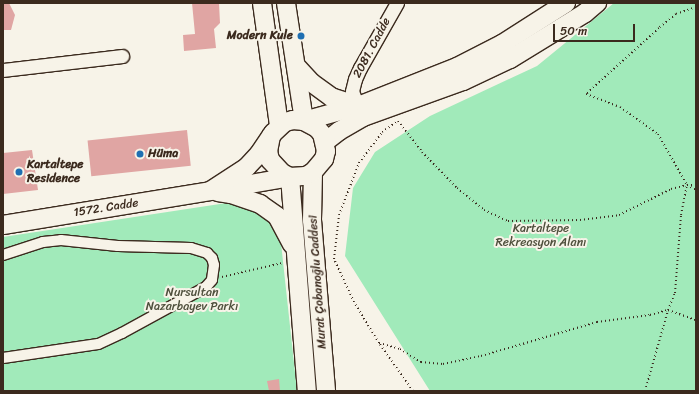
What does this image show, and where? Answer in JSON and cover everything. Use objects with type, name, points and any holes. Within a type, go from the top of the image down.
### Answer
[{"type":"main road","points":[[262,3],[276,130],[269,146],[270,160],[282,173],[290,177],[298,178],[313,172],[324,159],[325,142],[317,128],[304,121]]},
{"type":"main road","points":[[286,3],[304,121]]},
{"type":"main road","points":[[325,142],[360,112],[457,67],[502,44],[566,3]]},
{"type":"main road","points":[[210,191],[247,167],[260,154],[276,130],[293,120],[304,121],[360,112],[463,81],[510,59],[585,13],[597,3]]},
{"type":"main road","points":[[296,66],[312,83],[331,97],[360,112]]},
{"type":"main road","name":"Murat Çobanoğlu Caddesi","points":[[313,172],[312,220],[326,391]]},
{"type":"main road","name":"1572. Cadde","points":[[3,224],[290,177]]},
{"type":"main road","name":"Murat Çobanoğlu Caddesi","points":[[290,177],[307,391]]},
{"type":"main road","points":[[210,191],[231,194],[260,204],[276,216],[296,256]]},
{"type":"street","name":"2081. Cadde","points":[[360,112],[352,91],[355,79],[397,3]]},
{"type":"street","points":[[3,70],[122,56]]},
{"type":"street","points":[[3,255],[43,242],[61,240],[118,246],[191,248],[200,250],[212,258],[214,265],[212,280],[206,287],[122,333],[98,344],[3,358]]},
{"type":"path","points":[[696,7],[676,14],[586,94],[620,107],[658,134],[686,185],[696,190]]},
{"type":"path","points":[[413,391],[379,343],[354,302],[334,260],[339,215],[359,163],[382,132],[398,121],[422,152],[457,188],[484,210],[508,221],[580,220],[619,215],[670,189],[686,185],[696,185]]},
{"type":"path","points":[[644,391],[668,310],[675,293],[681,215],[686,185]]},
{"type":"path","points":[[212,280],[296,256]]},
{"type":"path","points":[[379,343],[400,349],[421,362],[443,364],[481,356],[597,322],[650,315],[668,310],[696,320]]},
{"type":"green space","name":"Kartaltepe Rekreasyon Alanı","points":[[614,3],[696,3],[696,391],[430,391],[345,256],[353,188],[375,152],[430,116],[537,66]]},
{"type":"green space","name":"Nursultan Nazarbayev Parkı","points":[[233,202],[244,203],[274,225],[281,243],[297,391],[3,391],[3,237]]},
{"type":"building","points":[[3,3],[9,3],[15,15],[11,30],[3,30]]},
{"type":"building","points":[[192,3],[219,3],[220,23],[214,29],[216,48],[184,51],[183,35],[195,34]]},
{"type":"building","name":"Hüma","points":[[187,130],[191,166],[91,176],[88,140]]},
{"type":"building","name":"Kartaltepe Residence","points":[[32,150],[38,190],[3,194],[3,153]]},
{"type":"building","points":[[279,379],[280,391],[269,391],[267,381]]},
{"type":"place","name":"Modern Kule","points":[[301,36]]},
{"type":"place","name":"Hüma","points":[[140,154]]},
{"type":"place","name":"Kartaltepe Residence","points":[[19,172]]}]
